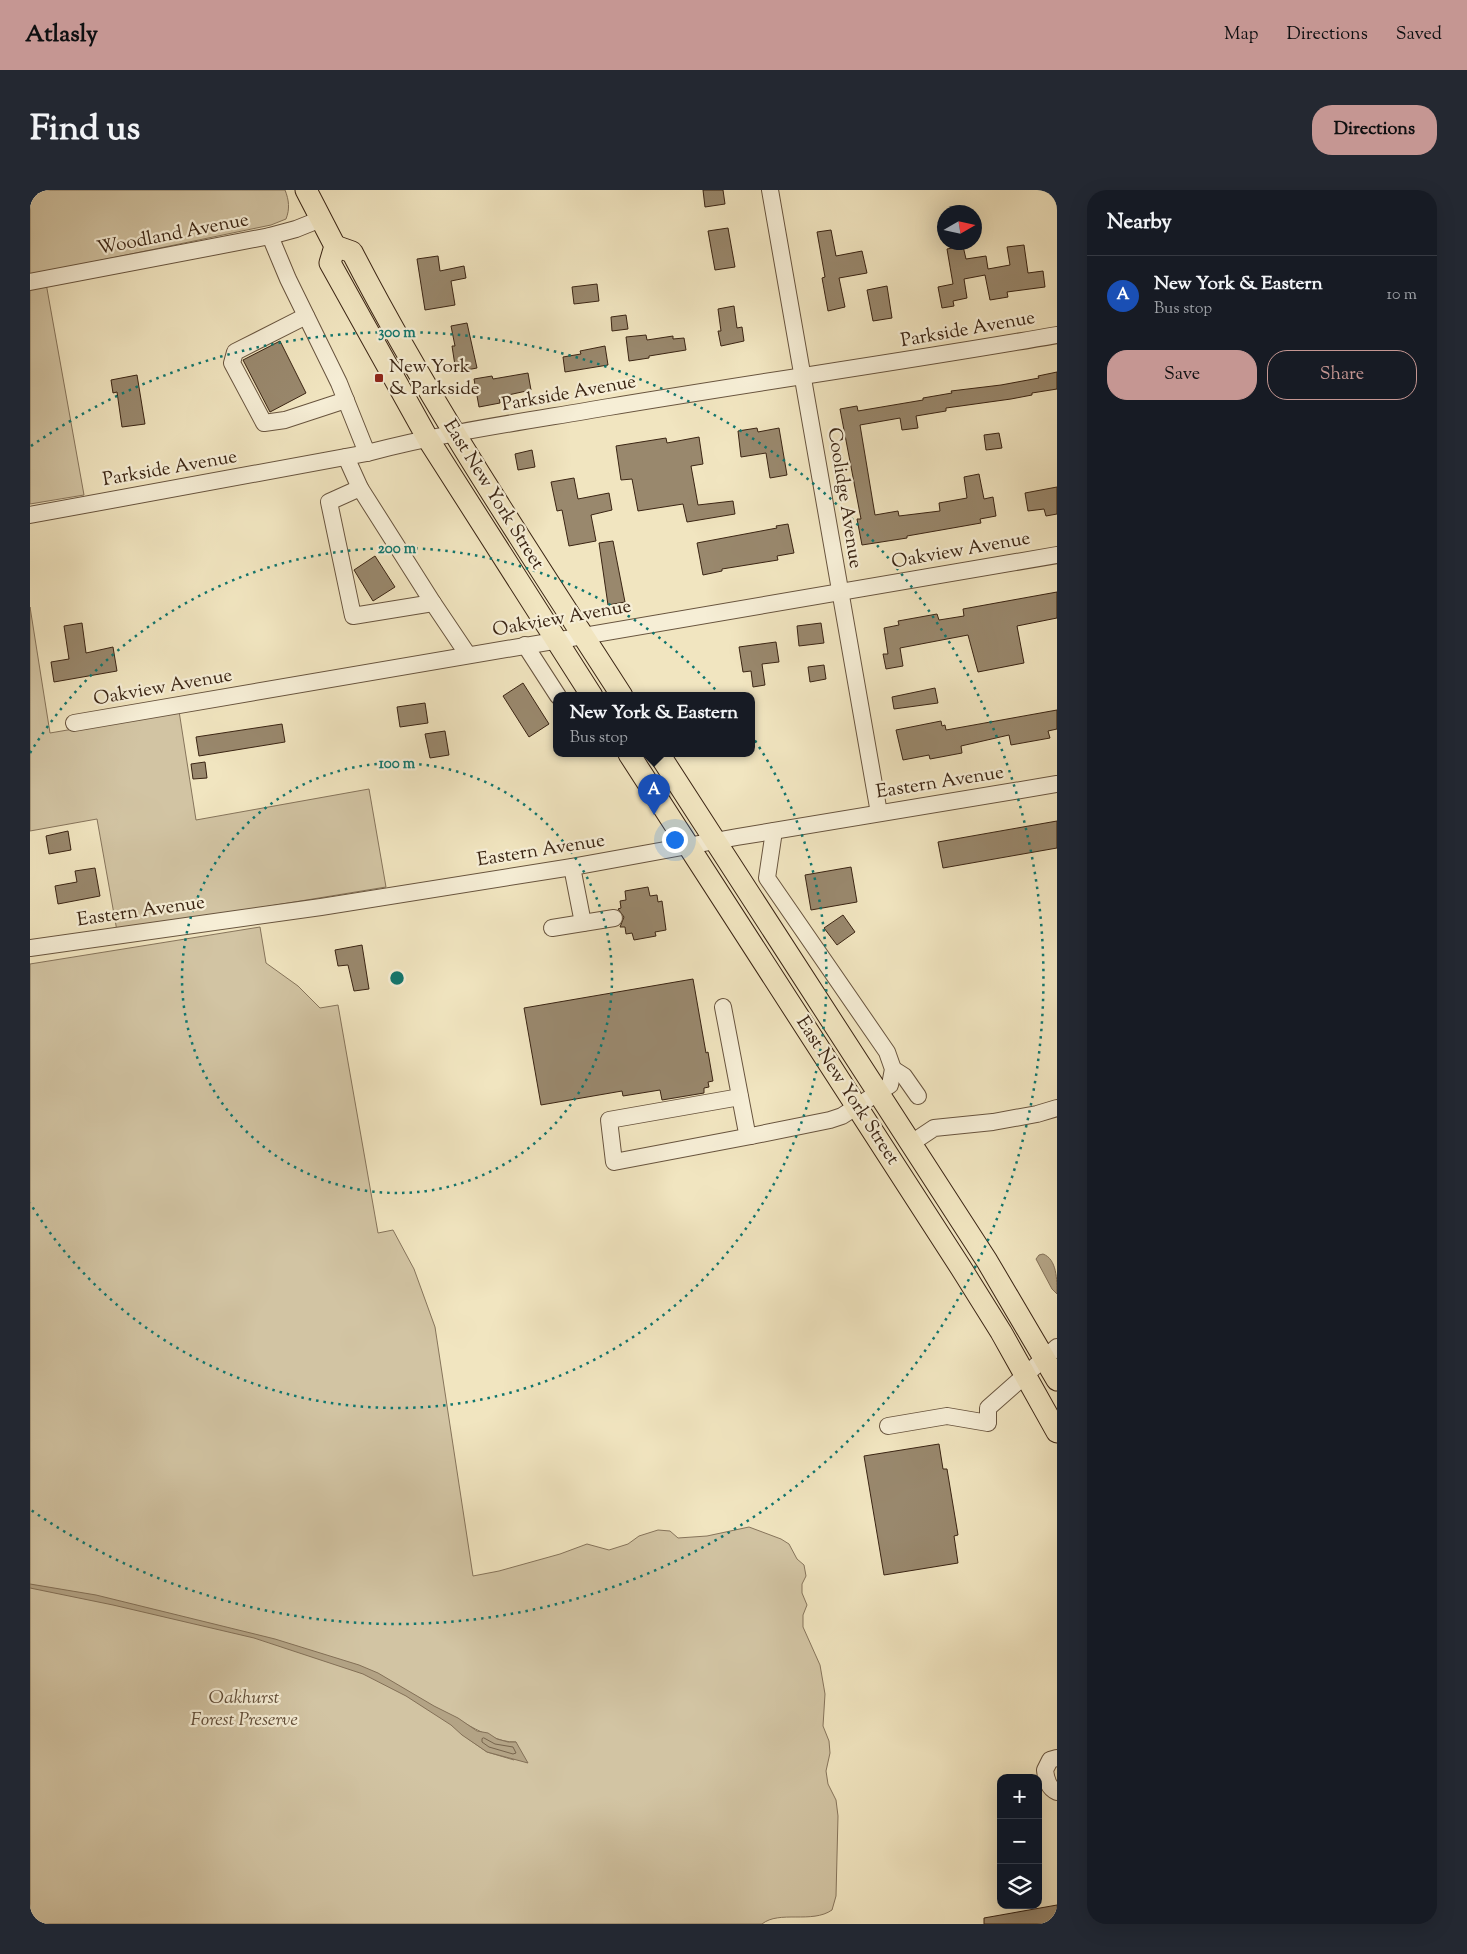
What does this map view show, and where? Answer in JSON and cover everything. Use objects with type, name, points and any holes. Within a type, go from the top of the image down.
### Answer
[{"type":"main road","points":[[306,190],[335,246]]},
{"type":"main road","name":"East New York Street","points":[[589,692],[428,439],[330,263],[335,246],[352,252],[374,296],[454,434],[619,692]]},
{"type":"main road","name":"East New York Street","points":[[631,757],[961,1268],[1025,1374],[1057,1432]]},
{"type":"main road","name":"East New York Street","points":[[661,757],[910,1144],[987,1261],[1051,1352],[1057,1380]]},
{"type":"street","name":"Coolidge Avenue","points":[[770,190],[804,375],[839,593],[879,813]]},
{"type":"street","name":"Woodland Avenue","points":[[30,282],[270,236],[296,230],[321,219]]},
{"type":"street","points":[[270,236],[288,280],[346,400],[367,453]]},
{"type":"street","points":[[306,316],[235,352],[232,363],[264,423],[285,420],[346,400]]},
{"type":"street","name":"Parkside Avenue","points":[[30,514],[346,457],[454,434],[804,375],[910,360],[1057,335]]},
{"type":"street","points":[[346,457],[360,488],[432,603],[468,655]]},
{"type":"street","points":[[360,488],[329,502],[353,616],[432,603]]},
{"type":"street","name":"Oakview Avenue","points":[[74,723],[1057,555]]},
{"type":"street","points":[[525,645],[555,692]]},
{"type":"street","name":"Eastern Avenue","points":[[30,948],[321,907],[572,867],[715,841],[1057,784]]},
{"type":"street","points":[[740,1097],[609,1120],[614,1162],[830,1120],[890,1085],[893,1069],[886,1052],[767,878],[774,831]]},
{"type":"street","points":[[572,867],[583,923]]},
{"type":"street","points":[[762,914],[783,902]]},
{"type":"street","points":[[552,928],[614,918]]},
{"type":"street","points":[[803,976],[826,964]]},
{"type":"street","points":[[723,1008],[747,1134],[751,1136]]},
{"type":"street","points":[[893,1069],[904,1076],[918,1096]]},
{"type":"street","points":[[910,1144],[934,1128],[993,1122],[1037,1114],[1057,1108]]},
{"type":"street","points":[[888,1426],[948,1424],[990,1431],[988,1408],[1051,1352]]},
{"type":"street","points":[[1057,1758],[1050,1760],[1045,1770],[1048,1785],[1057,1792]]},
{"type":"green space","points":[[30,190],[285,190],[288,212],[286,219],[271,225],[44,272],[84,495],[30,504]]},
{"type":"green space","points":[[30,607],[50,733],[179,711],[196,820],[369,789],[386,887],[117,931],[97,819],[30,831]]},
{"type":"green space","name":"Oakhurst Forest Preserve","points":[[260,927],[266,963],[298,986],[320,1008],[338,1005],[378,1233],[393,1230],[414,1269],[435,1327],[473,1576],[499,1571],[560,1554],[587,1544],[609,1550],[628,1544],[639,1536],[658,1530],[670,1531],[678,1538],[707,1536],[749,1527],[789,1544],[797,1559],[804,1565],[806,1576],[802,1584],[802,1593],[807,1605],[803,1615],[803,1627],[820,1665],[825,1694],[823,1726],[829,1741],[830,1753],[826,1771],[828,1784],[836,1800],[838,1816],[836,1896],[832,1910],[815,1916],[777,1918],[762,1924],[30,1924],[30,964]],"holes":[[[464,1723],[496,1738],[516,1742],[514,1760],[487,1752],[467,1738]]]},
{"type":"water","points":[[1043,1254],[1054,1265],[1057,1294],[1052,1289],[1036,1259],[1039,1255]]},
{"type":"water","points":[[30,1584],[96,1595],[275,1639],[359,1665],[378,1673],[458,1718],[477,1731],[488,1733],[497,1739],[516,1742],[528,1763],[487,1752],[451,1725],[406,1696],[363,1674],[254,1638],[30,1588]]},
{"type":"building","points":[[703,190],[723,190],[725,204],[705,207]]},
{"type":"building","points":[[728,228],[735,267],[715,270],[708,231]]},
{"type":"building","points":[[831,230],[836,256],[862,251],[867,273],[839,278],[845,307],[828,311],[822,278],[825,277],[817,232]]},
{"type":"building","points":[[1024,245],[1028,273],[1043,271],[1045,287],[1007,292],[1008,297],[990,300],[985,275],[964,279],[967,298],[953,301],[954,306],[942,308],[938,287],[953,284],[947,250],[964,250],[966,259],[986,256],[988,269],[1010,265],[1007,247]]},
{"type":"building","points":[[438,256],[440,271],[464,266],[466,278],[451,281],[455,305],[425,310],[417,259]]},
{"type":"building","points":[[597,284],[599,301],[574,304],[572,287]]},
{"type":"building","points":[[887,286],[892,318],[873,321],[867,290]]},
{"type":"building","points":[[734,306],[737,328],[742,327],[744,341],[721,346],[718,331],[721,331],[718,309]]},
{"type":"building","points":[[626,315],[628,329],[612,331],[611,317]]},
{"type":"building","points":[[467,323],[477,368],[456,372],[452,346],[455,346],[451,326]]},
{"type":"building","points":[[646,335],[647,340],[673,336],[673,339],[684,338],[686,350],[629,361],[626,337]]},
{"type":"building","points":[[280,341],[306,393],[270,412],[243,360]]},
{"type":"building","points":[[605,346],[608,365],[565,372],[563,357],[581,354],[580,351]]},
{"type":"building","points":[[1057,372],[1057,389],[1011,399],[946,408],[946,411],[916,416],[918,428],[902,430],[900,418],[860,425],[875,515],[898,511],[899,516],[940,511],[939,503],[967,498],[964,477],[979,474],[984,499],[993,497],[996,516],[980,519],[981,523],[862,545],[857,519],[861,519],[840,409],[857,406],[858,411],[923,400],[923,398],[952,393],[951,391],[1001,385],[1039,378],[1038,376]]},
{"type":"building","points":[[528,373],[531,390],[499,397],[500,403],[479,407],[474,379],[492,376],[493,379]]},
{"type":"building","points":[[137,375],[145,424],[122,427],[117,392],[113,393],[111,380]]},
{"type":"building","points":[[757,428],[758,432],[779,428],[787,475],[770,478],[766,453],[741,457],[738,431]]},
{"type":"building","points":[[999,433],[1002,448],[986,450],[984,435]]},
{"type":"building","points":[[699,437],[703,464],[691,466],[698,505],[733,501],[735,514],[687,522],[683,504],[638,511],[632,479],[621,480],[616,446],[666,438],[667,443]]},
{"type":"building","points":[[532,450],[535,467],[518,470],[515,454]]},
{"type":"building","points":[[574,478],[578,499],[609,493],[612,510],[591,515],[596,541],[569,546],[562,510],[557,511],[551,482]]},
{"type":"building","points":[[1057,487],[1057,514],[1046,516],[1044,509],[1028,511],[1025,493]]},
{"type":"building","points":[[788,524],[794,553],[777,556],[778,560],[722,569],[722,571],[703,575],[697,543],[777,528],[776,526]]},
{"type":"building","points":[[613,541],[625,602],[608,605],[599,543]]},
{"type":"building","points":[[375,556],[395,587],[373,601],[354,570]]},
{"type":"building","points":[[1057,592],[1057,618],[1017,626],[1024,663],[978,672],[968,635],[900,648],[903,666],[886,669],[883,654],[888,654],[884,628],[899,625],[898,621],[937,614],[939,620],[964,616],[963,609]]},
{"type":"building","points":[[82,623],[86,653],[113,647],[117,671],[54,682],[51,662],[69,659],[64,626]]},
{"type":"building","points":[[821,623],[824,643],[799,646],[797,626]]},
{"type":"building","points":[[776,642],[779,662],[762,664],[765,685],[753,687],[751,671],[743,672],[739,647]]},
{"type":"building","points":[[824,665],[826,679],[810,682],[808,667]]},
{"type":"building","points":[[523,683],[549,724],[529,737],[503,696]]},
{"type":"building","points":[[935,688],[938,703],[894,709],[892,697]]},
{"type":"building","points":[[425,703],[428,723],[400,727],[397,707]]},
{"type":"building","points":[[1057,710],[1057,729],[1048,731],[1050,738],[1011,745],[1009,735],[961,746],[962,753],[930,759],[929,755],[903,760],[896,730],[941,721],[942,726],[945,725],[946,730]]},
{"type":"building","points":[[282,724],[285,742],[199,756],[196,737]]},
{"type":"building","points":[[445,731],[449,755],[430,758],[425,734]]},
{"type":"building","points":[[205,762],[207,778],[193,779],[191,764]]},
{"type":"building","points":[[1057,821],[1057,848],[943,868],[938,842]]},
{"type":"building","points":[[68,831],[71,850],[49,854],[46,836]]},
{"type":"building","points":[[851,867],[857,902],[811,910],[805,875]]},
{"type":"building","points":[[95,868],[100,896],[58,904],[55,886],[77,882],[75,871]]},
{"type":"building","points":[[648,887],[650,896],[657,895],[658,902],[662,901],[666,930],[655,932],[656,936],[634,940],[632,933],[626,934],[625,927],[620,927],[624,917],[618,909],[621,908],[620,901],[626,900],[625,891]]},
{"type":"building","points":[[843,915],[855,932],[837,945],[824,928]]},
{"type":"building","points":[[362,945],[369,989],[354,991],[348,965],[338,966],[335,950]]},
{"type":"building","points":[[693,979],[713,1081],[708,1082],[709,1087],[704,1088],[704,1093],[662,1100],[660,1090],[623,1096],[622,1091],[541,1105],[524,1008]]},
{"type":"building","points":[[939,1444],[943,1469],[947,1469],[958,1535],[954,1536],[958,1563],[884,1575],[864,1456]]},
{"type":"building","points":[[1057,1905],[1057,1924],[984,1924],[984,1918]]},
{"type":"place","name":"New York & Parkside","points":[[379,378]]},
{"type":"place","name":"New York & Eastern","points":[[654,815]]}]
